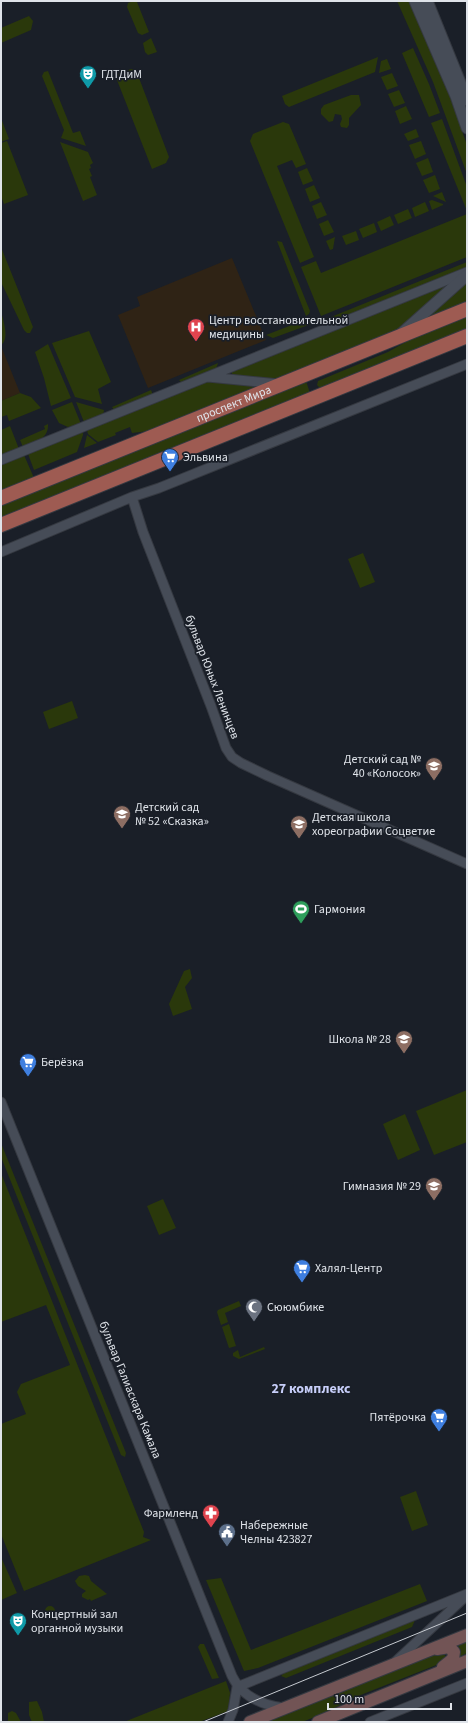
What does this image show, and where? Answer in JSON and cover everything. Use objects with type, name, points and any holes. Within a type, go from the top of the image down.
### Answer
[{"type":"main road","name":"проспект Мира","points":[[1,498],[467,309]]},
{"type":"main road","name":"проспект Мира","points":[[1,525],[467,336]]},
{"type":"main road","points":[[317,370],[312,376],[312,385],[319,392],[326,393]]},
{"type":"main road","points":[[250,1722],[467,1634]]},
{"type":"main road","points":[[425,1651],[449,1647],[454,1652],[453,1659],[434,1674]]},
{"type":"main road","points":[[318,1722],[467,1661]]},
{"type":"street","points":[[415,1],[456,96],[467,128]]},
{"type":"street","points":[[426,1],[467,100]]},
{"type":"street","points":[[1,460],[467,272]]},
{"type":"street","points":[[396,338],[467,275]]},
{"type":"street","points":[[1,552],[132,497],[159,488],[467,364]]},
{"type":"street","points":[[206,377],[282,384]]},
{"type":"street","name":"бульвар Юных Ленинцев","points":[[132,497],[143,532],[226,748],[232,757],[248,766],[467,864]]},
{"type":"street","name":"бульвар Галиаскара Камала","points":[[1,1102],[237,1687]]},
{"type":"street","points":[[237,1687],[467,1595]]},
{"type":"street","points":[[393,1664],[467,1595]]},
{"type":"street","points":[[370,1722],[467,1683]]},
{"type":"street","points":[[237,1687],[262,1703],[286,1708]]},
{"type":"street","points":[[228,1722],[233,1710],[237,1687]]},
{"type":"shaded area","points":[[232,258],[266,340],[148,388],[118,315],[140,306],[137,297]]},
{"type":"shaded area","points":[[1,346],[20,393],[1,401]]},
{"type":"green space","points":[[133,1],[137,2],[149,32],[142,35],[138,33],[127,7],[128,3]]},
{"type":"green space","points":[[397,1],[409,1],[450,97],[467,145],[467,174],[433,82]]},
{"type":"green space","points":[[29,16],[33,21],[31,30],[1,43],[1,28]]},
{"type":"green space","points":[[151,38],[157,52],[148,55],[145,52],[143,43]]},
{"type":"green space","points":[[413,48],[440,113],[429,117],[402,53]]},
{"type":"green space","points":[[378,57],[375,72],[289,107],[285,104],[282,96]]},
{"type":"green space","points":[[387,59],[391,69],[379,73],[381,61]]},
{"type":"green space","points":[[131,69],[136,70],[169,157],[166,163],[152,169],[115,75]]},
{"type":"green space","points":[[48,71],[73,133],[80,131],[86,146],[61,138],[64,130],[42,76],[44,72]]},
{"type":"green space","points":[[392,73],[398,86],[387,90],[381,77]]},
{"type":"green space","points":[[399,90],[405,103],[394,107],[388,94]]},
{"type":"green space","points":[[351,95],[359,95],[361,105],[349,118],[349,125],[347,128],[341,127],[341,115],[335,114],[333,121],[329,122],[321,114],[321,109],[324,105]]},
{"type":"green space","points":[[406,106],[412,119],[400,124],[395,111]]},
{"type":"green space","points":[[1,118],[9,139],[1,142]]},
{"type":"green space","points":[[442,119],[467,187],[467,211],[431,123]]},
{"type":"green space","points":[[283,122],[289,124],[306,164],[296,168],[292,160],[277,166],[314,257],[300,263],[250,141],[253,134]]},
{"type":"green space","points":[[416,129],[419,137],[408,141],[404,134]]},
{"type":"green space","points":[[7,141],[28,195],[4,204],[1,196],[1,143]]},
{"type":"green space","points":[[421,141],[426,154],[415,159],[409,145]]},
{"type":"green space","points":[[60,142],[88,152],[93,163],[90,165],[91,168],[89,169],[92,176],[90,177],[97,195],[83,201]]},
{"type":"green space","points":[[428,158],[433,172],[422,176],[416,163]]},
{"type":"green space","points":[[307,168],[313,181],[303,185],[298,172]]},
{"type":"green space","points":[[435,175],[440,189],[429,193],[423,180]]},
{"type":"green space","points":[[314,185],[320,198],[310,202],[305,189]]},
{"type":"green space","points":[[442,192],[446,202],[433,196]]},
{"type":"green space","points":[[432,200],[443,205],[432,210],[429,201]]},
{"type":"green space","points":[[321,202],[327,215],[317,219],[312,206]]},
{"type":"green space","points":[[425,202],[429,211],[415,217],[412,208]]},
{"type":"green space","points":[[408,209],[412,218],[398,224],[394,215]]},
{"type":"green space","points":[[467,214],[467,257],[321,316],[301,267],[316,261],[321,273]]},
{"type":"green space","points":[[390,216],[394,225],[381,231],[377,222]]},
{"type":"green space","points":[[328,220],[334,232],[324,236],[319,224]]},
{"type":"green space","points":[[374,223],[377,232],[363,238],[359,229]]},
{"type":"green space","points":[[356,231],[359,240],[346,245],[342,236]]},
{"type":"green space","points":[[335,237],[333,249],[330,250],[326,241]]},
{"type":"green space","points":[[277,241],[282,242],[310,311],[306,316]]},
{"type":"green space","points":[[1,247],[33,327],[30,333],[27,333],[24,330],[1,282]]},
{"type":"green space","points":[[467,262],[467,268],[327,324],[321,321]]},
{"type":"green space","points":[[467,281],[467,302],[425,319]]},
{"type":"green space","points":[[454,282],[403,327],[275,380],[232,375],[232,371]]},
{"type":"green space","points":[[1,311],[5,338],[1,345]]},
{"type":"green space","points":[[467,315],[467,330],[320,388],[317,385],[318,381],[388,352],[420,334]]},
{"type":"green space","points":[[310,318],[314,323],[273,338],[266,335]]},
{"type":"green space","points":[[89,331],[111,382],[98,389],[102,404],[75,397],[52,343]]},
{"type":"green space","points":[[48,344],[71,398],[51,406],[44,378],[35,352]]},
{"type":"green space","points":[[218,363],[216,369],[182,383],[179,380]]},
{"type":"green space","points":[[207,381],[258,386],[149,431],[132,433],[130,427],[115,433],[116,435],[98,442],[88,434],[87,430]]},
{"type":"green space","points":[[306,381],[310,393],[1,518],[1,504]]},
{"type":"green space","points":[[151,390],[153,395],[114,410],[112,407]]},
{"type":"green space","points":[[20,393],[31,397],[41,408],[9,421],[7,415],[1,417],[1,401]]},
{"type":"green space","points":[[72,402],[81,424],[68,427],[59,423],[52,410]]},
{"type":"green space","points":[[76,402],[104,410],[103,415],[84,422]]},
{"type":"green space","points":[[48,424],[46,433],[40,440],[23,447],[20,440],[45,429],[44,426]]},
{"type":"green space","points":[[10,426],[19,449],[1,456],[1,430]]},
{"type":"green space","points":[[83,431],[77,452],[34,470],[28,454]]},
{"type":"green space","points":[[87,435],[97,443],[84,448]]},
{"type":"green space","points":[[24,455],[34,478],[1,491],[1,464]]},
{"type":"green space","points":[[363,553],[375,582],[360,588],[348,559]]},
{"type":"green space","points":[[72,701],[78,718],[49,729],[43,712]]},
{"type":"green space","points":[[190,969],[192,978],[185,987],[192,1009],[173,1016],[169,1004],[184,971]]},
{"type":"green space","points":[[467,1090],[467,1142],[434,1155],[416,1111]]},
{"type":"green space","points":[[405,1114],[420,1150],[398,1160],[383,1124]]},
{"type":"green space","points":[[1,1143],[126,1453],[125,1457],[121,1455],[1,1157]]},
{"type":"green space","points":[[1,1173],[144,1532],[143,1537],[151,1540],[24,1591],[1,1534],[1,1424],[26,1414],[17,1392],[21,1384],[70,1365],[46,1305],[1,1322]]},
{"type":"green space","points":[[163,1199],[176,1228],[159,1235],[147,1206]]},
{"type":"green space","points":[[239,1301],[241,1306],[225,1313],[228,1322],[221,1325],[217,1312],[218,1310]]},
{"type":"green space","points":[[229,1324],[236,1346],[229,1348],[222,1327]]},
{"type":"green space","points":[[264,1347],[265,1349],[239,1359],[233,1356],[233,1353],[238,1350],[240,1357]]},
{"type":"green space","points":[[416,1491],[428,1525],[412,1531],[400,1497]]},
{"type":"green space","points":[[1,1557],[17,1593],[1,1600]]},
{"type":"green space","points":[[79,1576],[89,1576],[91,1581],[107,1594],[91,1601],[90,1599],[88,1600],[82,1597],[82,1594],[86,1591],[78,1586],[75,1581]]},
{"type":"green space","points":[[221,1578],[251,1650],[420,1584],[427,1601],[258,1668],[244,1671],[206,1580]]},
{"type":"green space","points":[[48,1606],[52,1606],[54,1607],[54,1615],[48,1616],[45,1613],[45,1609]]},
{"type":"green space","points":[[416,1618],[412,1627],[286,1678],[281,1676],[288,1669]]},
{"type":"green space","points":[[467,1639],[467,1653],[459,1657],[461,1650],[457,1645]]},
{"type":"green space","points":[[200,1644],[204,1644],[219,1678],[212,1679],[198,1647]]},
{"type":"green space","points":[[439,1651],[446,1657],[444,1662],[348,1700],[330,1711],[302,1722],[266,1722]]},
{"type":"green space","points":[[226,1681],[230,1693],[228,1711],[199,1722],[124,1722]]},
{"type":"green space","points":[[37,1701],[42,1712],[44,1722],[32,1722],[29,1715],[29,1702]]},
{"type":"green space","points":[[12,1711],[16,1713],[21,1722],[8,1722],[8,1713]]},
{"type":"tram line","points":[[203,1722],[467,1613]]},
{"type":"place","name":"ГДТДиМ","points":[[88,89]]},
{"type":"place","name":"Центр восстановительной медицины","points":[[196,342]]},
{"type":"place","name":"Эльвина","points":[[170,472]]},
{"type":"place","name":"Детский сад № 40 «Колосок»","points":[[434,781]]},
{"type":"place","name":"Детский сад № 52 «Сказка»","points":[[122,829]]},
{"type":"place","name":"Детская школа хореографии Соцветие","points":[[299,839]]},
{"type":"place","name":"Гармония","points":[[301,924]]},
{"type":"place","name":"Школа № 28","points":[[404,1054]]},
{"type":"place","name":"Берёзка","points":[[28,1077]]},
{"type":"place","name":"Гимназия № 29","points":[[434,1201]]},
{"type":"place","name":"Халял-Центр","points":[[302,1283]]},
{"type":"place","name":"Сююмбике","points":[[254,1322]]},
{"type":"place","name":"Пятёрочка","points":[[439,1432]]},
{"type":"place","name":"Фармленд","points":[[211,1528]]},
{"type":"place","name":"Набережные Челны 423827","points":[[227,1547]]},
{"type":"place","name":"Концертный зал органной музыки","points":[[18,1636]]},
{"type":"district","name":"27 комплекс","points":[[311,1389]]}]
